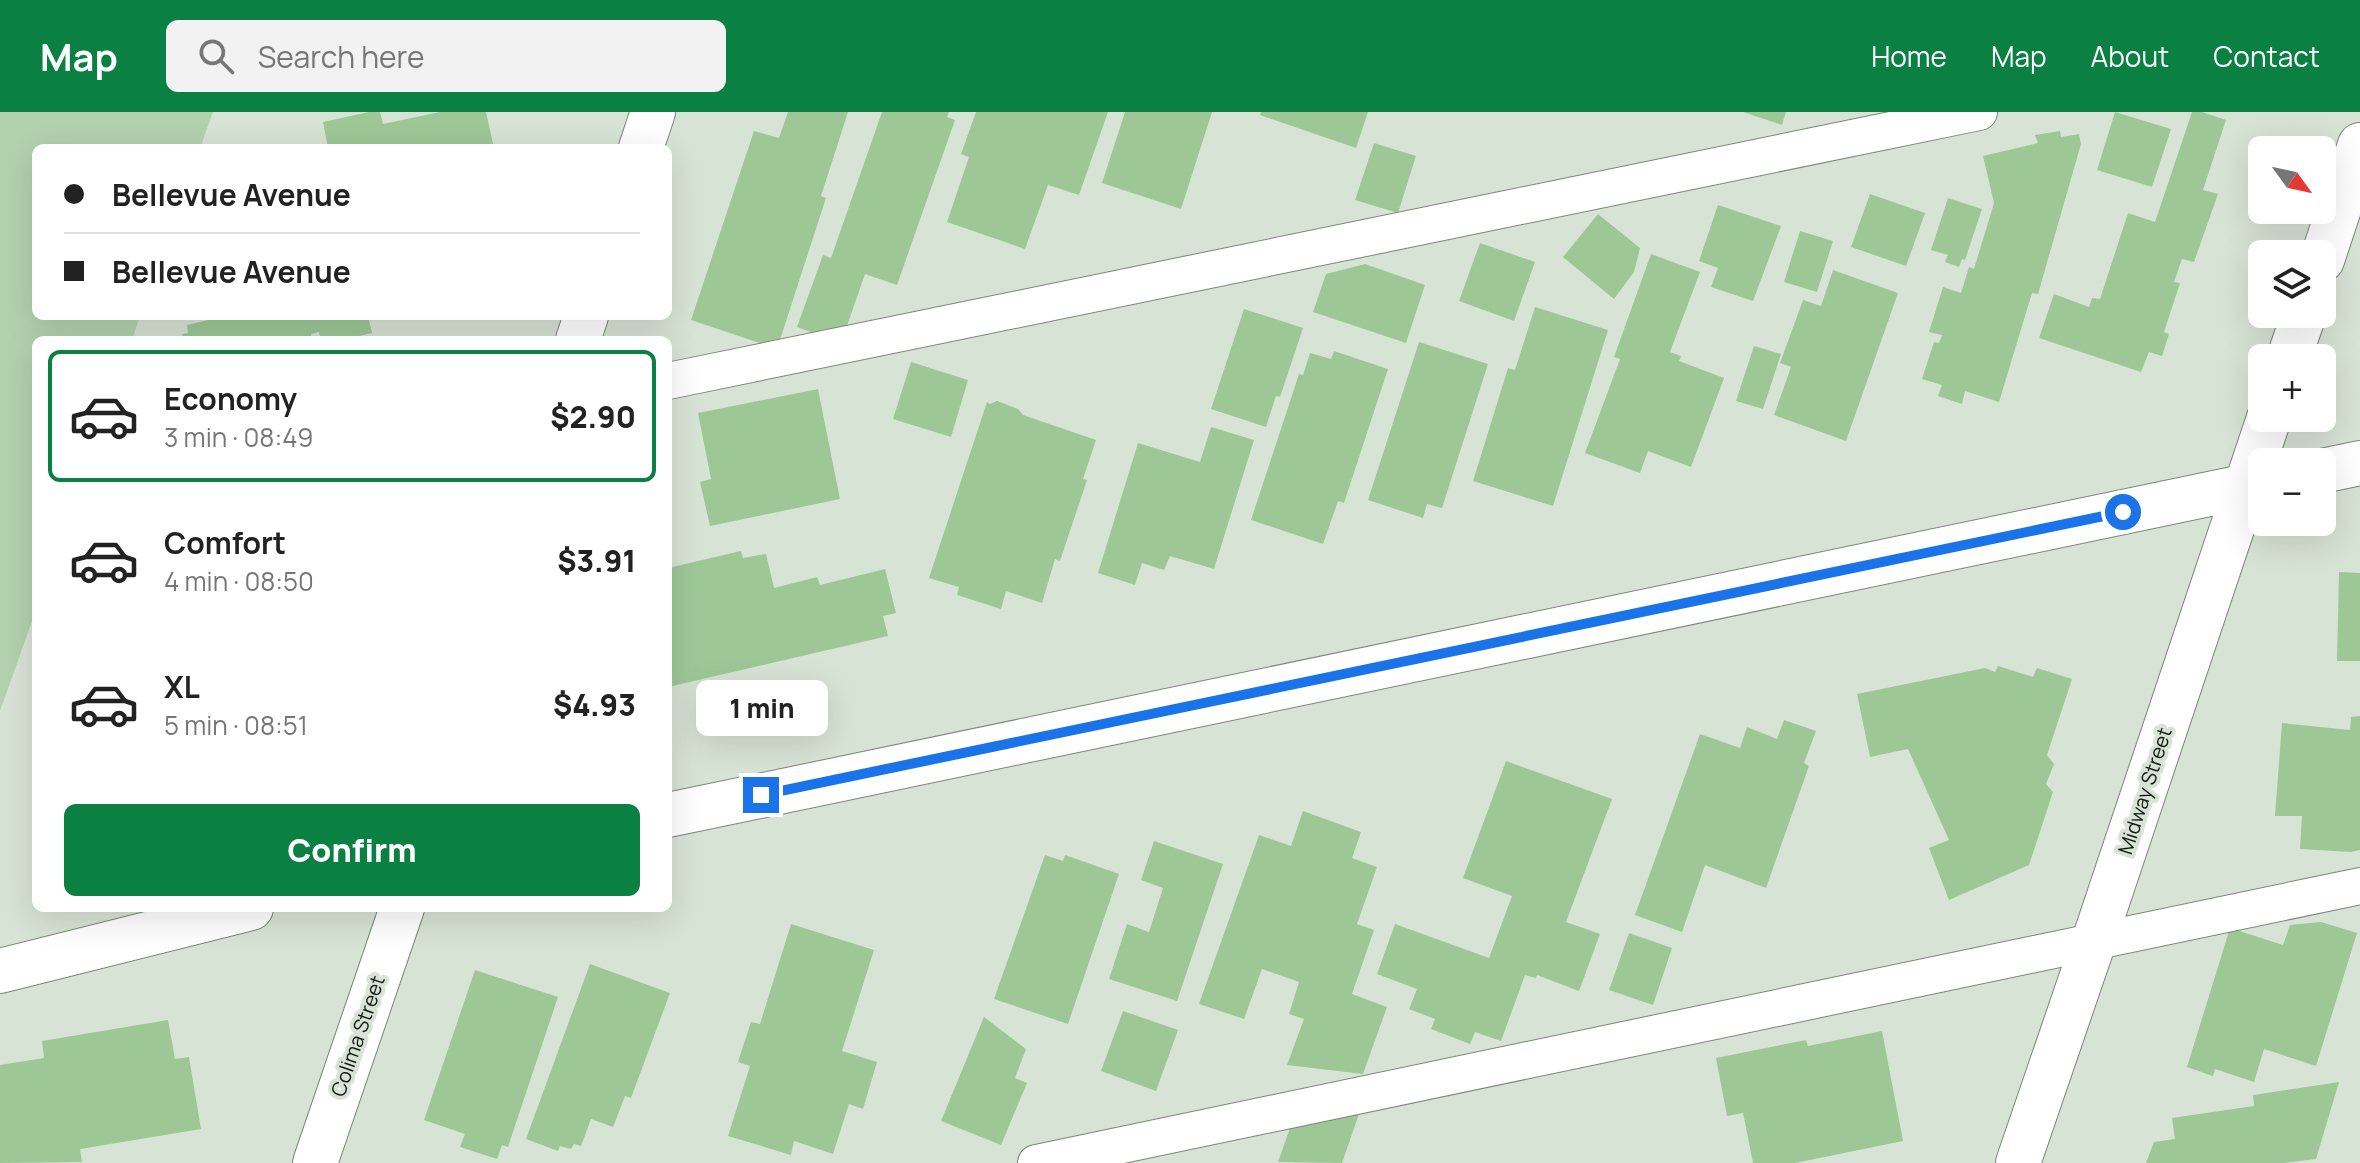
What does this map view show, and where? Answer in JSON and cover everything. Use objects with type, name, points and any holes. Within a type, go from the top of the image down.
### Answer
[{"type":"street","points":[[642,144],[653,112]]},
{"type":"street","points":[[2329,240],[2360,145]]},
{"type":"street","points":[[2336,468],[2360,463]]},
{"type":"street","points":[[672,814],[2248,486]]},
{"type":"street","name":"Midway Street","points":[[2018,1163],[2248,502]]},
{"type":"street","points":[[0,971],[235,912]]},
{"type":"street","name":"Colima Street","points":[[315,1163],[401,912]]},
{"type":"lane","points":[[672,380],[1979,112]]},
{"type":"lane","points":[[1036,1163],[2360,886]]},
{"type":"green space","points":[[0,112],[213,112],[201,144],[32,144],[32,320],[139,320],[133,336],[32,336],[32,621],[0,711]]},
{"type":"building","points":[[369,112],[380,112],[383,124],[440,112],[486,112],[493,144],[327,144],[323,122]]},
{"type":"building","points":[[788,112],[848,112],[821,196],[826,198],[777,349],[691,320],[754,131],[779,138]]},
{"type":"building","points":[[882,112],[949,112],[947,117],[955,120],[897,285],[865,274],[841,343],[797,327],[823,255],[831,258]]},
{"type":"building","points":[[976,112],[1108,112],[1079,195],[1048,185],[1025,249],[947,222],[969,157],[961,154]]},
{"type":"building","points":[[1125,112],[1212,112],[1181,209],[1102,183]]},
{"type":"building","points":[[1261,112],[1368,112],[1356,148],[1260,115]]},
{"type":"building","points":[[1743,112],[1786,112],[1782,125]]},
{"type":"building","points":[[2115,112],[2171,129],[2152,187],[2097,170]]},
{"type":"building","points":[[2192,112],[2226,120],[2203,190],[2218,194],[2194,262],[2182,259],[2174,282],[2180,283],[2164,332],[2169,334],[2162,356],[2149,352],[2141,372],[2039,338],[2054,294],[2089,307],[2092,298],[2100,299],[2128,213],[2155,222]]},
{"type":"building","points":[[2060,131],[2061,137],[2079,134],[2081,144],[2038,294],[2032,293],[1999,402],[1965,391],[1962,404],[1938,396],[1942,385],[1922,379],[1934,342],[1939,343],[1942,335],[1929,332],[1943,287],[1961,293],[1969,267],[1974,269],[1994,203],[1983,156],[2038,143],[2035,135]]},
{"type":"building","points":[[1374,143],[1416,156],[1398,213],[1355,200]]},
{"type":"building","points":[[1870,194],[1925,213],[1906,266],[1851,247]]},
{"type":"building","points":[[1948,198],[1982,209],[1965,260],[1962,259],[1959,267],[1945,262],[1948,255],[1931,250]]},
{"type":"building","points":[[1718,205],[1781,226],[1753,301],[1711,287],[1718,268],[1699,261]]},
{"type":"building","points":[[1598,214],[1640,248],[1634,272],[1614,299],[1563,257]]},
{"type":"building","points":[[1800,231],[1833,241],[1817,292],[1784,282]]},
{"type":"building","points":[[1480,243],[1535,262],[1514,321],[1459,301]]},
{"type":"building","points":[[1651,254],[1700,272],[1670,352],[1681,356],[1679,361],[1724,378],[1691,467],[1648,451],[1640,473],[1585,453],[1620,359],[1614,357]]},
{"type":"building","points":[[1365,264],[1425,285],[1406,343],[1313,312],[1326,274]]},
{"type":"building","points":[[1833,270],[1898,293],[1846,441],[1774,415],[1791,367],[1780,363],[1803,300],[1821,306]]},
{"type":"building","points":[[1535,307],[1608,330],[1553,506],[1473,481],[1508,368],[1515,370]]},
{"type":"building","points":[[1244,309],[1303,328],[1280,397],[1276,396],[1266,427],[1211,409]]},
{"type":"building","points":[[209,320],[369,320],[372,333],[359,336],[320,336],[319,332],[311,336],[183,336],[188,333],[187,325]]},
{"type":"building","points":[[1419,342],[1488,364],[1442,508],[1427,504],[1423,518],[1368,500]]},
{"type":"building","points":[[1754,346],[1781,354],[1763,409],[1736,401]]},
{"type":"building","points":[[1334,351],[1388,369],[1344,503],[1338,501],[1323,544],[1251,520],[1299,374],[1303,375],[1310,353],[1331,359]]},
{"type":"building","points":[[911,362],[968,380],[951,437],[893,419]]},
{"type":"building","points":[[818,389],[840,499],[710,526],[700,482],[711,479],[698,413]]},
{"type":"building","points":[[997,401],[1018,409],[1023,415],[1096,440],[1083,479],[1087,480],[1060,561],[1055,559],[1042,603],[1006,591],[1001,609],[957,595],[959,587],[929,578],[987,402]]},
{"type":"building","points":[[1211,427],[1254,440],[1214,569],[1170,556],[1164,570],[1142,563],[1135,585],[1098,573],[1138,443],[1200,462]]},
{"type":"building","points":[[741,551],[743,558],[766,554],[774,588],[817,577],[820,585],[885,569],[896,613],[883,616],[888,636],[672,686],[672,567]]},
{"type":"building","points":[[2339,572],[2360,573],[2360,661],[2337,661]]},
{"type":"building","points":[[1998,666],[2033,677],[2037,668],[2072,679],[2047,755],[2054,764],[2046,784],[2053,792],[2029,865],[1949,900],[1929,848],[1949,840],[1908,749],[1870,757],[1857,694],[1985,668],[1995,672]]},
{"type":"building","points":[[2360,716],[2360,850],[2300,849],[2302,816],[2275,816],[2282,723],[2350,730],[2351,717]]},
{"type":"building","points":[[1784,720],[1816,731],[1804,763],[1809,766],[1766,888],[1705,865],[1682,932],[1635,915],[1700,734],[1740,748],[1747,727],[1777,739]]},
{"type":"building","points":[[1506,761],[1612,799],[1566,922],[1600,934],[1579,991],[1537,975],[1536,978],[1525,975],[1501,1041],[1475,1032],[1470,1044],[1431,1029],[1435,1019],[1409,1009],[1417,989],[1377,974],[1395,924],[1489,958],[1512,896],[1463,878]]},
{"type":"building","points":[[1303,811],[1361,832],[1352,858],[1377,867],[1357,924],[1374,930],[1352,994],[1387,1007],[1363,1074],[1287,1065],[1304,1019],[1289,1014],[1299,982],[1262,969],[1244,1019],[1199,1004],[1259,835],[1291,846]]},
{"type":"building","points":[[1154,841],[1223,864],[1177,1001],[1109,979],[1127,924],[1149,932],[1163,888],[1141,880]]},
{"type":"building","points":[[1045,855],[1063,861],[1065,855],[1119,874],[1068,1024],[994,999]]},
{"type":"building","points":[[2321,922],[2357,933],[2316,1066],[2264,1049],[2254,1082],[2215,1069],[2213,1076],[2187,1067],[2230,928],[2283,945],[2290,925]]},
{"type":"building","points":[[791,924],[874,950],[842,1051],[877,1062],[863,1109],[849,1104],[833,1154],[794,1141],[791,1155],[728,1136],[750,1066],[738,1062],[751,1022],[760,1024]]},
{"type":"building","points":[[1629,933],[1672,948],[1653,1005],[1609,990]]},
{"type":"building","points":[[590,964],[670,993],[631,1098],[625,1096],[613,1127],[591,1119],[581,1146],[574,1144],[571,1149],[560,1146],[558,1151],[526,1139]]},
{"type":"building","points":[[475,970],[558,997],[508,1147],[502,1145],[497,1159],[460,1147],[465,1134],[424,1120]]},
{"type":"building","points":[[1123,1011],[1178,1030],[1156,1091],[1101,1071]]},
{"type":"building","points":[[984,1017],[1026,1049],[1015,1078],[1027,1083],[1001,1145],[941,1121]]},
{"type":"building","points":[[168,1020],[175,1059],[189,1057],[201,1129],[80,1149],[82,1162],[0,1163],[0,1065],[44,1058],[42,1041]]},
{"type":"building","points":[[1882,1031],[1903,1141],[1795,1163],[1753,1163],[1743,1113],[1727,1116],[1716,1058],[1806,1040],[1808,1046]]},
{"type":"building","points":[[2339,1082],[2316,1159],[2285,1163],[2146,1163],[2154,1142],[2175,1139],[2172,1118],[2254,1106],[2253,1095]]},
{"type":"building","points":[[1359,1114],[1342,1163],[1278,1162],[1290,1128]]},
{"type":"route","points":[[761,795],[2123,512]]}]
